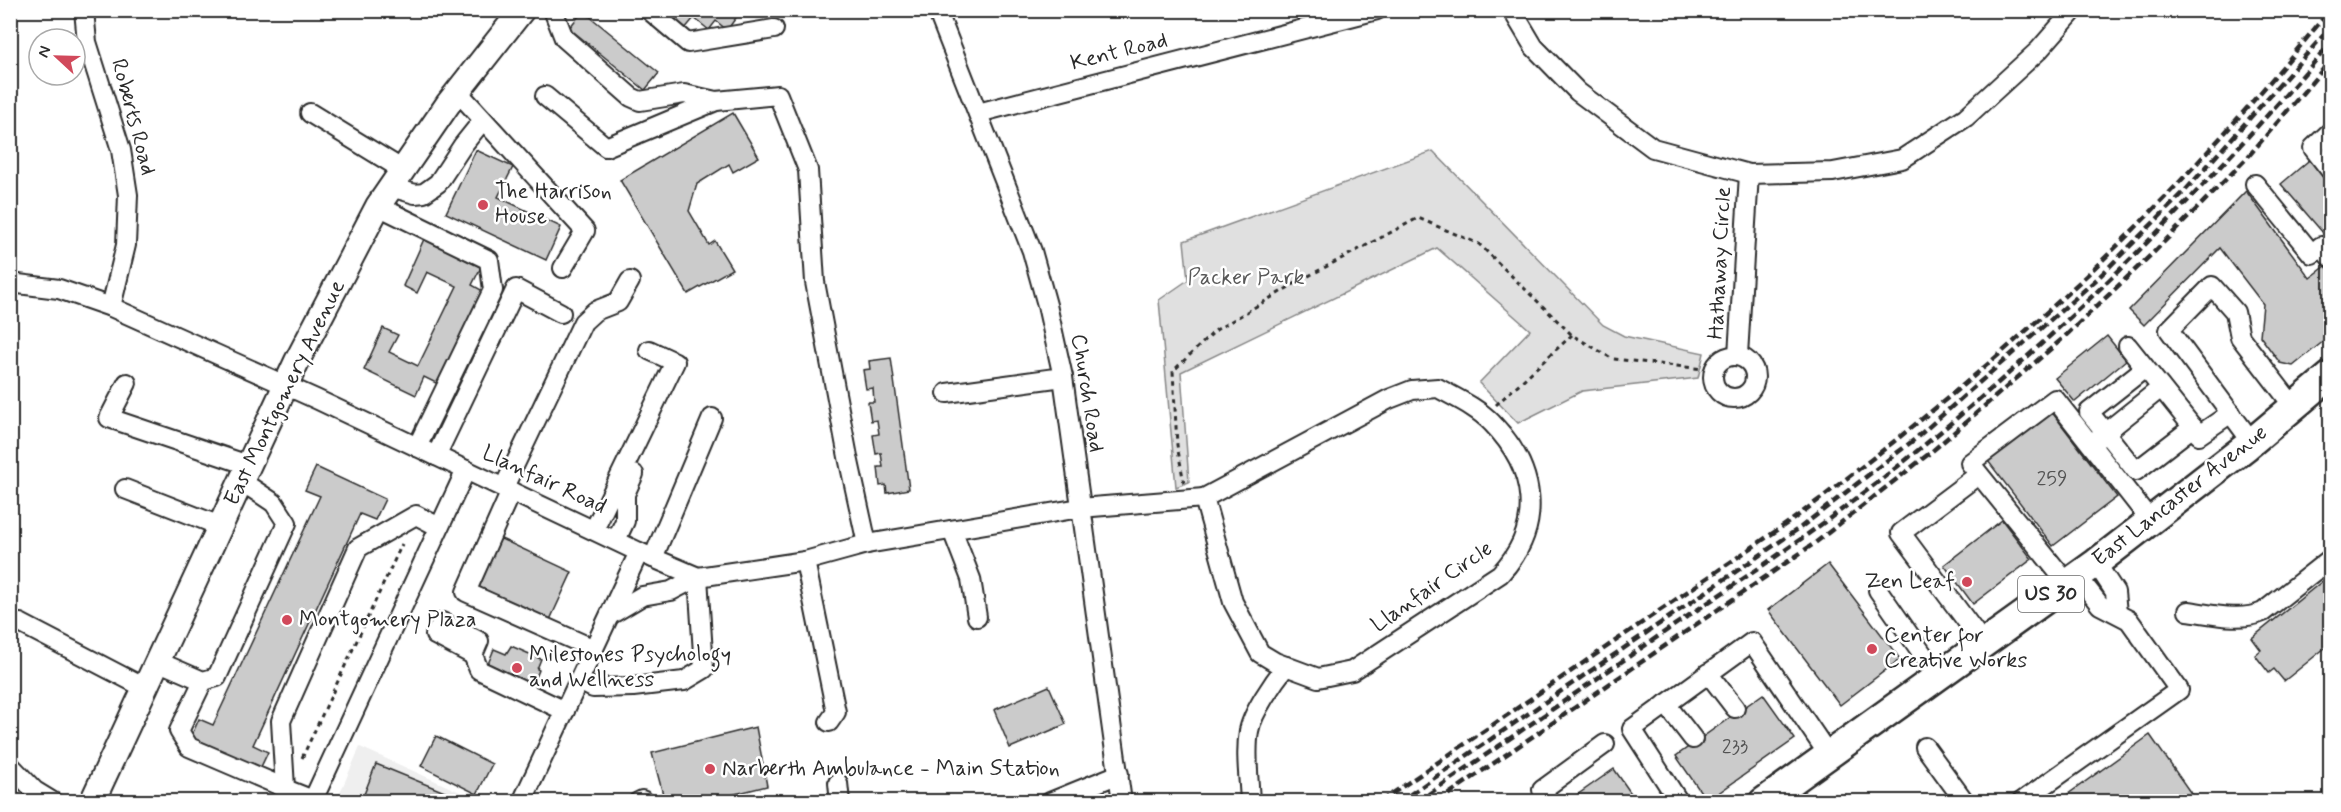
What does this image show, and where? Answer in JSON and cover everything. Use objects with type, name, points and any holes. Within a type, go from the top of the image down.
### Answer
[{"type":"highway","name":"East Lancaster Avenue","points":[[1763,801],[2080,574],[2252,442],[2331,376]]},
{"type":"main road","name":"East Montgomery Avenue","points":[[92,801],[285,385],[391,188],[458,92],[522,10]]},
{"type":"street","name":"Roberts Road","points":[[84,10],[87,42],[121,150],[128,195],[126,245],[111,308]]},
{"type":"street","points":[[553,10],[564,38],[631,97],[640,101],[684,94],[716,101]]},
{"type":"street","points":[[649,10],[688,43],[774,29]]},
{"type":"street","name":"Church Road","points":[[937,10],[1032,251],[1063,377],[1122,801]]},
{"type":"street","name":"Kent Road","points":[[978,113],[1377,10]]},
{"type":"street","points":[[1512,10],[1534,47],[1578,92],[1653,148],[1749,174],[1833,172],[1902,159],[1966,117],[2039,50],[2074,10]]},
{"type":"street","points":[[458,92],[585,231],[563,268]]},
{"type":"street","points":[[545,96],[606,147],[716,101],[778,95],[808,170],[815,282],[867,544]]},
{"type":"street","points":[[310,113],[391,188],[489,260],[493,290],[417,447]]},
{"type":"street","points":[[391,188],[415,194],[424,193],[438,183],[483,120]]},
{"type":"street","points":[[2331,132],[2313,148],[2331,170]]},
{"type":"street","name":"Hathaway Circle","points":[[1738,355],[1749,174]]},
{"type":"street","points":[[2255,184],[2312,254],[2321,246],[2331,257]]},
{"type":"street","points":[[594,649],[466,592],[507,489],[583,322],[595,311],[618,302],[630,281]]},
{"type":"street","name":"Llanfair Road","points":[[10,283],[59,289],[111,308],[285,385],[646,555],[698,577]]},
{"type":"street","points":[[2252,442],[2169,330],[2212,286],[2235,312],[2240,337],[2294,407]]},
{"type":"street","points":[[436,456],[516,289],[561,313]]},
{"type":"street","points":[[2128,346],[2199,435],[2230,413]]},
{"type":"street","points":[[594,530],[675,362],[649,350]]},
{"type":"street","name":"Hathaway Circle","points":[[1726,355],[1738,355],[1753,367],[1756,378],[1755,387],[1736,398],[1726,396],[1712,383],[1713,370],[1726,355]]},
{"type":"street","points":[[2145,368],[2089,412],[2104,433],[2136,471],[2193,427]]},
{"type":"street","points":[[947,393],[1063,377]]},
{"type":"street","points":[[127,382],[109,418],[245,473],[274,503],[287,523],[217,677],[203,681],[157,661]]},
{"type":"street","name":"Llanfair Circle","points":[[1080,508],[1195,499],[1389,399],[1412,390],[1438,388],[1484,416],[1509,443],[1527,478],[1531,516],[1512,562],[1500,574],[1352,671],[1318,678],[1260,653],[1233,602],[1195,499]]},
{"type":"street","points":[[2089,444],[2161,388]]},
{"type":"street","points":[[2021,801],[2179,690],[2129,620],[2100,605],[2080,574],[1978,475],[1970,463],[2055,399],[2150,520]]},
{"type":"street","points":[[616,540],[625,521],[625,494],[668,403]]},
{"type":"street","points":[[522,801],[610,615],[646,555],[712,418]]},
{"type":"street","points":[[203,681],[180,731],[189,747],[313,800],[466,470]]},
{"type":"street","points":[[1978,475],[1901,533],[1983,644]]},
{"type":"street","points":[[126,489],[220,526]]},
{"type":"street","points":[[610,615],[642,596],[671,591],[698,577],[805,561],[867,544],[1080,508]]},
{"type":"street","points":[[287,789],[281,721],[357,548],[416,515],[439,527]]},
{"type":"street","points":[[952,530],[971,579],[977,617]]},
{"type":"street","points":[[2188,611],[2254,616],[2263,612],[2331,559]]},
{"type":"street","points":[[805,561],[836,712],[829,722]]},
{"type":"street","points":[[579,681],[593,688],[633,687],[684,681],[704,669],[698,577]]},
{"type":"street","points":[[1878,590],[1938,676]]},
{"type":"street","points":[[20,623],[145,687]]},
{"type":"street","points":[[1679,801],[1632,729],[1752,642],[1828,754]]},
{"type":"street","points":[[473,655],[479,670],[565,711]]},
{"type":"street","points":[[1250,801],[1247,754],[1249,729],[1272,683],[1286,666]]},
{"type":"street","points":[[1708,673],[1735,708]]},
{"type":"street","points":[[1666,704],[1693,739]]},
{"type":"street","points":[[1550,801],[1542,790],[1605,744]]},
{"type":"street","points":[[1925,747],[1965,801]]},
{"type":"street","points":[[10,765],[35,790],[53,801]]},
{"type":"street","points":[[1050,801],[1119,774]]},
{"type":"street","points":[[838,783],[840,801]]},
{"type":"street","points":[[638,801],[645,801]]},
{"type":"path","points":[[1195,499],[1177,445],[1173,371],[1216,330],[1301,280],[1418,218],[1479,244],[1572,335],[1613,358],[1713,370]]},
{"type":"path","points":[[1484,416],[1572,335]]},
{"type":"path","points":[[287,789],[416,515]]},
{"type":"shaded area","points":[[360,747],[480,801],[336,802]]},
{"type":"green space","name":"Packer Park","points":[[1433,151],[1603,325],[1624,336],[1704,353],[1698,378],[1582,391],[1518,423],[1479,383],[1530,330],[1437,248],[1181,372],[1189,482],[1176,487],[1159,300],[1188,280],[1184,241]]},
{"type":"building","points":[[660,10],[741,11],[727,30],[716,21],[709,30],[694,18],[684,30]]},
{"type":"building","points":[[583,11],[659,73],[645,90],[569,28]]},
{"type":"building","points":[[733,113],[759,157],[733,172],[729,164],[697,184],[689,211],[709,245],[715,241],[732,269],[688,294],[620,180]]},
{"type":"building","name":"The Harrison House","points":[[476,150],[513,167],[498,197],[561,227],[546,260],[446,213]]},
{"type":"building","points":[[2314,156],[2330,175],[2330,241],[2281,184]]},
{"type":"building","points":[[2246,191],[2310,278],[2326,266],[2330,271],[2330,298],[2327,301],[2330,306],[2330,336],[2293,366],[2280,363],[2260,336],[2263,304],[2220,248],[2144,325],[2129,310]]},
{"type":"building","points":[[424,239],[481,267],[472,285],[483,291],[438,384],[424,377],[416,395],[364,370],[383,328],[398,335],[389,352],[418,366],[457,286],[427,272],[417,293],[403,286]]},
{"type":"building","points":[[2107,336],[2126,360],[2075,402],[2055,378]]},
{"type":"building","points":[[891,358],[909,489],[887,493],[886,485],[880,486],[878,467],[883,467],[881,453],[876,454],[873,435],[879,434],[877,420],[871,421],[868,402],[874,402],[873,388],[866,389],[863,370],[870,369],[869,361]]},
{"type":"building","points":[[2051,411],[2117,497],[2053,546],[1988,461]]},
{"type":"building","name":"Montgomery Plaza","points":[[316,467],[385,499],[375,520],[360,514],[253,745],[268,752],[259,771],[190,739],[199,719],[213,725],[320,496],[305,490]]},
{"type":"building","points":[[2002,520],[2032,559],[1973,604],[1944,565]]},
{"type":"building","points":[[499,538],[572,572],[549,622],[476,588]]},
{"type":"building","points":[[1828,564],[1900,659],[1840,705],[1768,610]]},
{"type":"building","points":[[2330,575],[2330,644],[2284,681],[2274,669],[2269,673],[2255,655],[2261,650],[2252,638]]},
{"type":"building","name":"Milestones Psychology and Wellness","points":[[511,646],[541,659],[531,690],[494,677],[498,668],[488,664],[494,649],[506,654]]},
{"type":"building","points":[[1049,686],[1066,724],[1010,748],[994,710]]},
{"type":"building","points":[[1763,694],[1795,739],[1707,801],[1676,756]]},
{"type":"building","name":"Narberth Ambulance - Main Station","points":[[756,727],[767,786],[703,802],[665,802],[652,753]]},
{"type":"building","points":[[2150,735],[2197,802],[2057,802]]},
{"type":"building","points":[[436,736],[492,764],[477,794],[421,766]]},
{"type":"building","points":[[376,764],[469,802],[361,802]]},
{"type":"building","points":[[1614,769],[1637,802],[1567,802]]},
{"type":"railway","points":[[1380,802],[1792,520],[1944,401],[2053,307],[2151,211],[2243,113],[2330,10]]},
{"type":"railway","points":[[1399,802],[1801,527],[1915,439],[2097,279],[2184,192],[2330,28]]},
{"type":"railway","points":[[1417,802],[1794,544],[1925,444],[1987,392],[2108,282],[2222,165],[2330,44]]},
{"type":"railway","points":[[1437,802],[1815,543],[1930,453],[2061,340],[2153,253],[2246,159],[2330,61]]},
{"type":"place","name":"The Harrison House","points":[[483,205]]},
{"type":"place","name":"Zen Leaf","points":[[1967,582]]},
{"type":"place","name":"Montgomery Plaza","points":[[287,620]]},
{"type":"place","name":"Center for Creative Works","points":[[1872,649]]},
{"type":"place","name":"Milestones Psychology and Wellness","points":[[517,668]]},
{"type":"place","name":"Narberth Ambulance - Main Station","points":[[710,769]]}]
